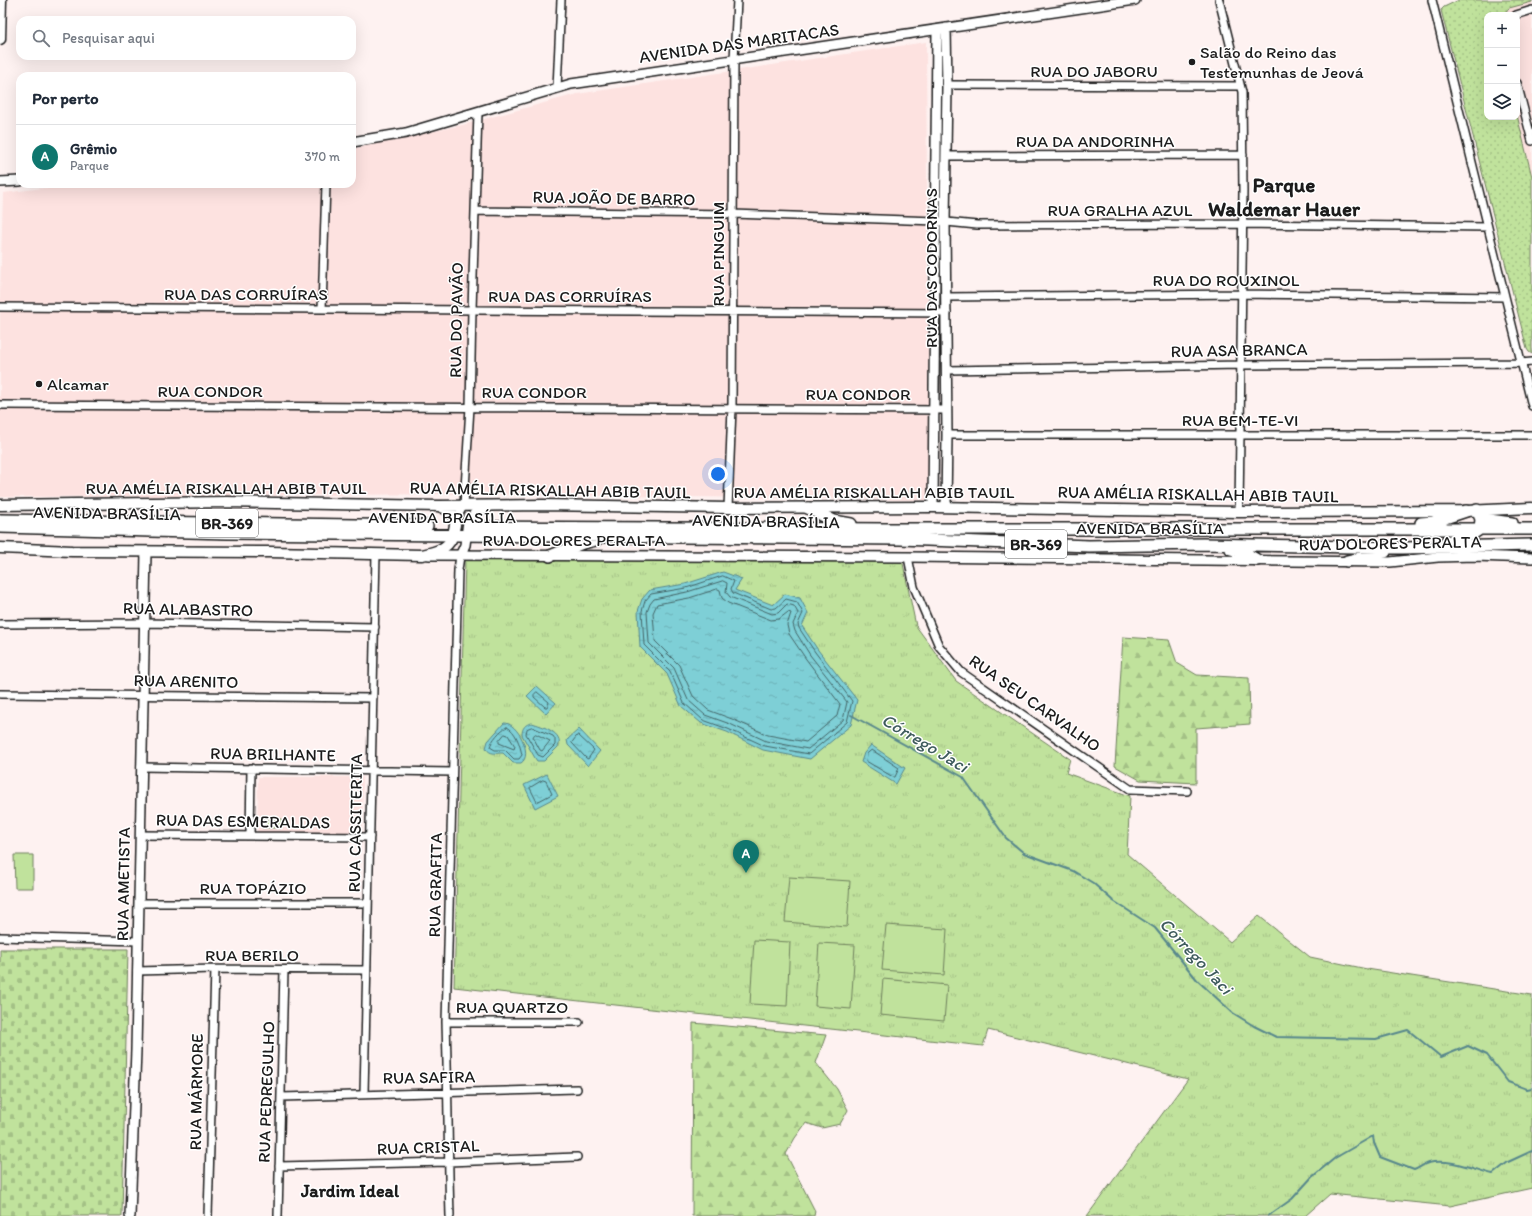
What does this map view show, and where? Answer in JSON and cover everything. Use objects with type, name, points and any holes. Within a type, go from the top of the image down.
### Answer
[{"type":"highway","points":[[808,508],[834,521],[888,530]]},
{"type":"highway","name":"AVENIDA BRASÍLIA","points":[[466,534],[888,530],[1359,529],[1476,517],[1532,529]]},
{"type":"highway","points":[[1359,529],[1476,517],[1532,526]]},
{"type":"highway","points":[[1426,547],[1472,535],[1476,517]]},
{"type":"highway","name":"AVENIDA BRASÍLIA","points":[[0,520],[455,527],[466,534],[900,539],[1089,546],[1203,544],[1403,548],[1530,545]]},
{"type":"highway","name":"AVENIDA BRASÍLIA","points":[[0,528],[227,533],[455,527]]},
{"type":"highway","points":[[550,556],[583,543],[632,536]]},
{"type":"highway","points":[[1203,544],[1236,550],[1245,553],[1256,560]]},
{"type":"highway","points":[[1347,561],[1403,548]]},
{"type":"main road","points":[[0,39],[1,0]]},
{"type":"main road","name":"RUA AMÉLIA RISKALLAH ABIB TAUIL","points":[[0,504],[227,502],[439,506],[500,505],[728,508],[933,506],[1476,517],[1532,508]]},
{"type":"main road","points":[[422,555],[436,552],[446,547],[452,540],[455,527],[453,514],[439,506]]},
{"type":"main road","name":"RUA DOLORES PERALTA","points":[[0,548],[146,552],[269,552],[422,555]]},
{"type":"street","points":[[557,88],[561,0]]},
{"type":"street","name":"RUA PINGUIM","points":[[728,508],[732,408],[734,60],[737,0]]},
{"type":"street","name":"AVENIDA DAS MARITACAS","points":[[356,141],[406,133],[557,88],[1135,0]]},
{"type":"street","points":[[1219,0],[1242,92],[1243,224],[1239,512]]},
{"type":"street","points":[[1432,0],[1532,406]]},
{"type":"street","points":[[1520,14],[1532,10]]},
{"type":"street","name":"RUA DAS CODORNAS","points":[[942,29],[948,85],[946,156],[946,507]]},
{"type":"street","name":"RUA DAS CODORNAS","points":[[933,506],[934,284],[936,221],[935,134],[942,29]]},
{"type":"street","points":[[1517,84],[1532,141]]},
{"type":"street","name":"RUA DO JABORU","points":[[948,85],[1240,86]]},
{"type":"street","name":"RUA DO PAVÃO","points":[[455,527],[464,505],[470,407],[478,112]]},
{"type":"street","points":[[935,134],[947,134]]},
{"type":"street","name":"RUA DA ANDORINHA","points":[[946,156],[1243,155]]},
{"type":"street","points":[[0,182],[16,180]]},
{"type":"street","points":[[322,309],[326,188]]},
{"type":"street","name":"RUA JOÃO DE BARRO","points":[[475,211],[733,214],[946,222]]},
{"type":"street","name":"RUA GRALHA AZUL","points":[[946,222],[977,225],[1243,224],[1487,227]]},
{"type":"street","points":[[934,284],[946,283]]},
{"type":"street","name":"RUA DO ROUXINOL","points":[[947,297],[1242,294],[1505,297]]},
{"type":"street","name":"RUA DAS CORRUÍRAS","points":[[0,307],[947,313]]},
{"type":"street","name":"RUA ASA BRANCA","points":[[947,370],[1532,362]]},
{"type":"street","name":"RUA CONDOR","points":[[0,405],[947,410]]},
{"type":"street","name":"RUA BEM-TE-VI","points":[[947,435],[1532,435]]},
{"type":"street","points":[[460,556],[468,521],[476,512],[500,505]]},
{"type":"street","points":[[466,534],[471,549],[486,555]]},
{"type":"street","name":"RUA AMETISTA","points":[[130,1216],[136,1050],[146,552]]},
{"type":"street","name":"RUA CASSITERITA","points":[[364,1094],[376,554]]},
{"type":"street","name":"RUA DOLORES PERALTA","points":[[422,555],[908,557],[1390,562],[1438,557],[1475,556],[1532,558]]},
{"type":"street","name":"RUA GRAFITA","points":[[450,1216],[446,1022],[458,570],[460,556]]},
{"type":"street","name":"RUA SEU CARVALHO","points":[[908,557],[914,587],[939,646],[961,672],[1130,788],[1187,792]]},
{"type":"street","name":"RUA ALABASTRO","points":[[0,624],[144,623],[375,627]]},
{"type":"street","name":"RUA ARENITO","points":[[0,694],[373,698]]},
{"type":"street","name":"RUA BRILHANTE","points":[[141,767],[452,772]]},
{"type":"street","points":[[250,836],[251,768]]},
{"type":"street","name":"RUA DAS ESMERALDAS","points":[[140,835],[370,837]]},
{"type":"street","name":"RUA TOPÁZIO","points":[[139,903],[368,903]]},
{"type":"street","points":[[0,937],[138,941]]},
{"type":"street","name":"RUA BERILO","points":[[137,971],[215,969],[366,970]]},
{"type":"street","name":"RUA MÁRMORE","points":[[208,1216],[215,969]]},
{"type":"street","name":"RUA PEDREGULHO","points":[[278,1216],[284,970]]},
{"type":"street","name":"RUA QUARTZO","points":[[446,1022],[579,1022]]},
{"type":"street","name":"RUA SAFIRA","points":[[281,1097],[577,1089]]},
{"type":"street","name":"RUA CRISTAL","points":[[279,1166],[577,1157]]},
{"type":"shaded area","points":[[1472,0],[1532,0],[1532,274],[1517,120],[1520,120],[1520,12],[1484,12]]},
{"type":"shaded area","points":[[926,42],[929,500],[460,494],[0,497],[0,294],[3,193],[44,188],[356,188],[356,148],[462,125],[577,94]]},
{"type":"shaded area","points":[[258,777],[363,777],[362,832],[257,833]]},
{"type":"green space","points":[[1459,0],[1532,0],[1532,2],[1509,8],[1506,12],[1484,12],[1484,120],[1518,120],[1532,177],[1532,354],[1527,349],[1441,10]]},
{"type":"green space","points":[[465,559],[902,559],[916,626],[956,681],[1070,759],[1066,773],[1130,796],[1127,854],[1230,942],[1259,916],[1310,957],[1367,969],[1532,995],[1532,1188],[1450,1206],[1330,1194],[1305,1216],[1087,1216],[1188,1079],[988,1030],[983,1046],[454,987]]},
{"type":"green space","points":[[1123,637],[1169,640],[1177,663],[1197,675],[1249,678],[1250,724],[1196,728],[1196,783],[1140,780],[1115,766]]},
{"type":"green space","points":[[262,819],[282,819],[281,828],[262,828]]},
{"type":"green space","points":[[14,855],[33,855],[33,888],[15,888]]},
{"type":"green space","points":[[789,877],[850,881],[847,927],[785,922]]},
{"type":"green space","points":[[886,925],[947,929],[944,975],[882,970]]},
{"type":"green space","points":[[754,940],[790,942],[787,1006],[750,1004]]},
{"type":"green space","points":[[819,943],[855,945],[851,1009],[815,1006]]},
{"type":"green space","points":[[0,949],[128,949],[122,1216],[0,1216]]},
{"type":"green space","points":[[883,979],[947,985],[944,1021],[880,1015]]},
{"type":"green space","points":[[693,1023],[826,1035],[816,1063],[837,1089],[848,1110],[840,1124],[822,1128],[806,1123],[786,1154],[815,1211],[814,1216],[692,1216]]},
{"type":"water","points":[[723,572],[742,579],[735,590],[773,605],[785,594],[800,598],[808,613],[802,626],[818,650],[857,700],[851,725],[810,759],[763,750],[727,732],[701,723],[681,706],[667,674],[640,647],[638,611],[642,599],[650,590],[685,584]]},
{"type":"water","points":[[537,686],[556,703],[546,714],[527,696]]},
{"type":"water","points":[[504,723],[509,724],[519,733],[525,747],[525,759],[521,763],[513,763],[503,753],[491,753],[486,748],[488,741]]},
{"type":"water","points":[[532,723],[551,731],[558,738],[558,747],[544,761],[537,761],[522,735],[524,727],[527,724]]},
{"type":"water","points":[[579,729],[600,751],[588,766],[568,745],[567,740]]},
{"type":"water","points":[[871,745],[905,768],[896,784],[861,762],[864,753]]},
{"type":"water","points":[[547,774],[558,796],[535,808],[524,785]]},
{"type":"waterway","name":"Córrego Jaci","points":[[851,715],[963,777],[1006,838],[1024,853],[1073,871],[1093,883],[1112,900],[1155,928],[1198,981],[1233,1013],[1254,1026],[1276,1037],[1376,1039],[1408,1030],[1441,1057],[1468,1046],[1487,1055],[1508,1082],[1527,1089],[1532,1088]]},
{"type":"waterway","points":[[1268,1216],[1292,1199],[1312,1177],[1335,1158],[1373,1136],[1374,1143],[1380,1157],[1414,1170],[1428,1163],[1445,1162],[1493,1174],[1508,1162],[1532,1151]]},
{"type":"place","name":"Salão do Reino das Testemunhas de Jeová","points":[[1192,62]]},
{"type":"place","name":"Alcamar","points":[[39,384]]},
{"type":"place","name":"Grêmio","points":[[746,873]]},
{"type":"district","name":"Parque Waldemar Hauer","points":[[1284,196]]},
{"type":"district","name":"Jardim Ideal","points":[[350,1191]]}]
